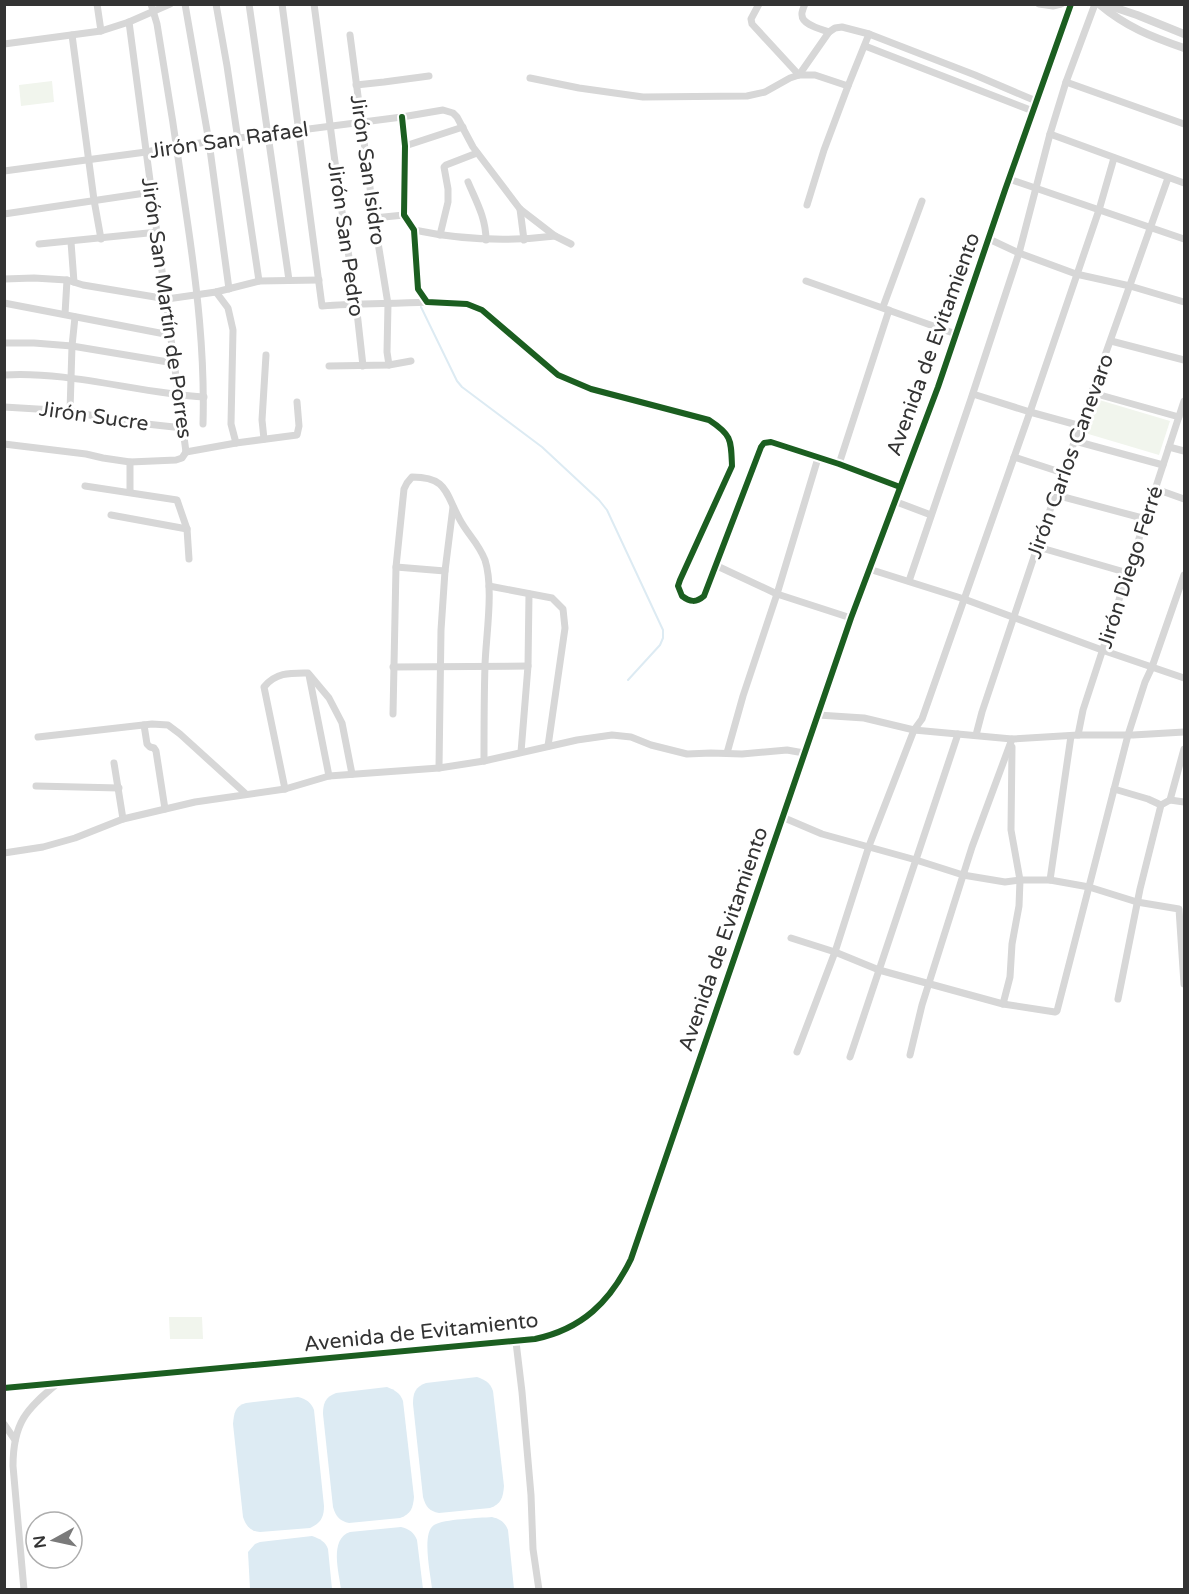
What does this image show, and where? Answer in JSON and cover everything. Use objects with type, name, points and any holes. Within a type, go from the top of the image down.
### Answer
[{"type":"street","points":[[97,4],[101,31]]},
{"type":"street","points":[[4,44],[101,31],[129,22],[153,8],[170,4]]},
{"type":"street","points":[[185,4],[229,289]]},
{"type":"street","points":[[216,4],[259,282]]},
{"type":"street","points":[[249,4],[289,280]]},
{"type":"street","points":[[282,4],[322,306],[427,302],[467,304],[482,310],[558,375],[591,389],[709,420],[725,430],[731,447],[732,466],[680,580],[678,586],[682,596],[692,601],[704,596],[764,443],[771,442],[900,487]]},
{"type":"street","name":"Jirón San Pedro","points":[[314,4],[363,366]]},
{"type":"street","points":[[759,4],[751,19],[752,24],[799,75]]},
{"type":"street","points":[[804,4],[802,19],[828,32]]},
{"type":"street","points":[[1039,4],[1053,6],[1060,4]]},
{"type":"street","name":"Avenida de Evitamiento","points":[[4,1388],[516,1342],[548,1336],[576,1323],[595,1310],[621,1280],[631,1259],[851,618],[938,387],[1071,4]]},
{"type":"street","points":[[1099,4],[1137,15],[1185,34]]},
{"type":"street","points":[[1099,4],[1131,27],[1185,48]]},
{"type":"street","points":[[909,581],[1019,253],[1066,82],[1099,4]]},
{"type":"street","points":[[153,8],[177,146],[198,295],[204,397],[203,424]]},
{"type":"street","name":"Jirón San Martín de Porres","points":[[129,22],[186,452]]},
{"type":"street","points":[[799,75],[828,32],[842,27],[869,34],[1036,101]]},
{"type":"street","points":[[807,206],[824,150],[869,34]]},
{"type":"street","points":[[72,35],[101,239]]},
{"type":"street","name":"Jirón San Isidro","points":[[350,35],[374,218],[388,304],[389,365]]},
{"type":"street","points":[[865,46],[1033,111]]},
{"type":"street","points":[[530,78],[643,97],[747,96],[765,92],[799,75],[815,75],[848,86]]},
{"type":"street","points":[[356,85],[429,76]]},
{"type":"street","points":[[1066,82],[1185,124]]},
{"type":"street","name":"Jirón San Rafael","points":[[4,171],[442,110],[453,113],[463,127]]},
{"type":"street","points":[[402,117],[405,146],[404,215],[414,230],[418,289],[427,302]]},
{"type":"street","points":[[405,146],[463,127],[477,153],[519,209],[555,236],[571,244]]},
{"type":"street","points":[[1050,134],[1185,183]]},
{"type":"street","points":[[440,235],[448,202],[444,167],[477,153]]},
{"type":"street","points":[[797,1052],[835,952],[869,846],[914,730],[922,719],[1030,412],[1099,210],[1114,159]]},
{"type":"street","name":"Jirón Carlos Canevaro","points":[[976,735],[1063,473],[1168,178]]},
{"type":"street","points":[[1009,179],[1185,239]]},
{"type":"street","points":[[468,182],[483,216],[486,240]]},
{"type":"street","points":[[4,214],[152,192]]},
{"type":"street","points":[[839,464],[886,308],[922,201]]},
{"type":"street","points":[[519,209],[524,240]]},
{"type":"street","points":[[374,218],[404,215]]},
{"type":"street","points":[[414,230],[486,240],[524,240],[555,236]]},
{"type":"street","points":[[39,244],[158,232]]},
{"type":"street","points":[[988,238],[1019,253],[1076,274],[1130,286],[1185,302]]},
{"type":"street","points":[[65,314],[70,281],[71,242]]},
{"type":"street","points":[[4,279],[34,278],[70,281],[124,293],[166,299],[216,292],[259,282],[319,280]]},
{"type":"street","points":[[806,280],[956,334]]},
{"type":"street","points":[[216,292],[228,308],[233,330],[231,424],[236,443]]},
{"type":"street","points":[[4,303],[170,335]]},
{"type":"street","points":[[70,411],[75,317]]},
{"type":"street","points":[[1111,341],[1185,360]]},
{"type":"street","points":[[4,343],[72,346],[174,363]]},
{"type":"street","points":[[264,439],[262,420],[266,355]]},
{"type":"street","points":[[329,366],[389,365],[411,361]]},
{"type":"street","points":[[4,375],[71,379],[204,397]]},
{"type":"street","points":[[973,393],[1081,426]]},
{"type":"street","points":[[1093,393],[1179,417]]},
{"type":"street","name":"Jirón Diego Ferré","points":[[1050,880],[1075,736],[1185,400]]},
{"type":"street","points":[[4,444],[87,454],[130,462],[176,460],[182,458],[186,452],[297,435],[299,426],[297,402]]},
{"type":"street","name":"Jirón Sucre","points":[[4,407],[70,411],[119,421],[183,428]]},
{"type":"street","points":[[1075,441],[1163,465]]},
{"type":"street","points":[[1170,447],[1185,451]]},
{"type":"street","points":[[1014,457],[1063,473]]},
{"type":"street","points":[[727,753],[818,458]]},
{"type":"street","points":[[130,462],[130,492]]},
{"type":"street","points":[[393,714],[396,567],[404,489],[409,479],[421,477],[432,479],[440,484],[448,494],[459,519],[478,544],[489,579],[484,761]]},
{"type":"street","points":[[85,486],[177,500],[187,529],[189,559]]},
{"type":"street","points":[[1156,489],[1185,499]]},
{"type":"street","points":[[1056,495],[1146,519]]},
{"type":"street","points":[[894,501],[932,515]]},
{"type":"street","points":[[439,768],[440,666],[445,571],[453,504]]},
{"type":"street","points":[[111,515],[187,529]]},
{"type":"street","points":[[1038,547],[1128,573]]},
{"type":"street","points":[[715,565],[777,594],[851,618]]},
{"type":"street","points":[[396,567],[445,571]]},
{"type":"street","points":[[869,569],[964,599],[1185,678]]},
{"type":"street","points":[[792,938],[879,970],[929,984],[1004,1004],[1057,1011],[1128,735],[1185,575]]},
{"type":"street","points":[[489,586],[552,598],[563,609],[566,628],[548,746]]},
{"type":"street","points":[[521,752],[528,666],[529,594]]},
{"type":"street","points":[[393,667],[528,666]]},
{"type":"street","points":[[285,789],[264,687],[270,679],[284,673],[308,673],[329,698],[342,723],[352,774]]},
{"type":"street","points":[[308,673],[329,776]]},
{"type":"street","points":[[818,715],[864,718],[914,730],[1012,739],[1185,732]]},
{"type":"street","points":[[39,737],[144,725],[168,725],[246,794]]},
{"type":"street","points":[[144,725],[147,744],[156,751],[165,809]]},
{"type":"street","points":[[850,1058],[958,734]]},
{"type":"street","points":[[4,853],[43,847],[75,838],[123,819],[195,802],[285,789],[329,776],[439,768],[484,761],[577,740],[619,735],[687,754],[742,754],[787,750],[804,753]]},
{"type":"street","points":[[910,1055],[922,1005],[972,847],[1012,739]]},
{"type":"street","points":[[1004,1004],[1010,977],[1020,880],[1011,830],[1012,739]]},
{"type":"street","points":[[1170,800],[1185,749]]},
{"type":"street","points":[[114,763],[123,819]]},
{"type":"street","points":[[36,786],[119,788]]},
{"type":"street","points":[[1114,789],[1161,805]]},
{"type":"street","points":[[1118,999],[1137,902],[1161,805],[1170,800],[1185,802]]},
{"type":"street","points":[[782,817],[822,834],[963,875],[1005,882],[1050,880],[1089,888],[1137,902],[1182,909],[1185,984]]},
{"type":"street","points":[[516,1342],[531,1495],[533,1549],[539,1590]]},
{"type":"street","points":[[24,1590],[13,1452],[20,1423],[27,1410],[58,1383]]},
{"type":"street","points":[[4,1425],[15,1440]]},
{"type":"shaded area","points":[[52,81],[54,102],[21,106],[19,85]]},
{"type":"shaded area","points":[[1096,399],[1170,421],[1159,455],[1085,433]]},
{"type":"shaded area","points":[[169,1317],[202,1317],[203,1339],[170,1339]]},
{"type":"shaded area","points":[[477,1377],[487,1382],[493,1391],[504,1486],[502,1497],[497,1505],[490,1508],[439,1513],[428,1508],[423,1497],[413,1404],[414,1394],[419,1386],[426,1383]]},
{"type":"shaded area","points":[[387,1387],[397,1392],[403,1401],[414,1497],[412,1507],[407,1515],[400,1518],[349,1523],[339,1518],[333,1507],[323,1414],[324,1404],[336,1393]]},
{"type":"shaded area","points":[[298,1397],[308,1401],[314,1410],[324,1506],[322,1516],[317,1524],[310,1528],[260,1532],[251,1529],[243,1517],[233,1424],[235,1413],[239,1406],[246,1403]]},
{"type":"shaded area","points":[[492,1517],[502,1521],[508,1530],[514,1589],[432,1589],[427,1545],[430,1530],[434,1525],[445,1521]]},
{"type":"shaded area","points":[[401,1527],[411,1531],[417,1540],[423,1589],[341,1589],[337,1565],[339,1541],[350,1532]]},
{"type":"shaded area","points":[[312,1536],[322,1541],[328,1549],[332,1589],[250,1589],[248,1552],[255,1544]]},
{"type":"waterway","points":[[421,307],[462,387],[542,447],[607,510],[663,630],[660,645],[628,680]]},
{"type":"cycle path","points":[[4,1388],[535,1339],[580,1321],[604,1301],[631,1259],[851,618],[938,387],[1071,4]]},
{"type":"cycle path","points":[[402,117],[405,146],[404,215],[414,230],[418,289],[427,302],[467,304],[482,310],[558,375],[591,389],[709,420],[729,439],[732,466],[680,580],[678,586],[682,596],[693,601],[704,596],[764,443],[771,442],[900,487]]}]
